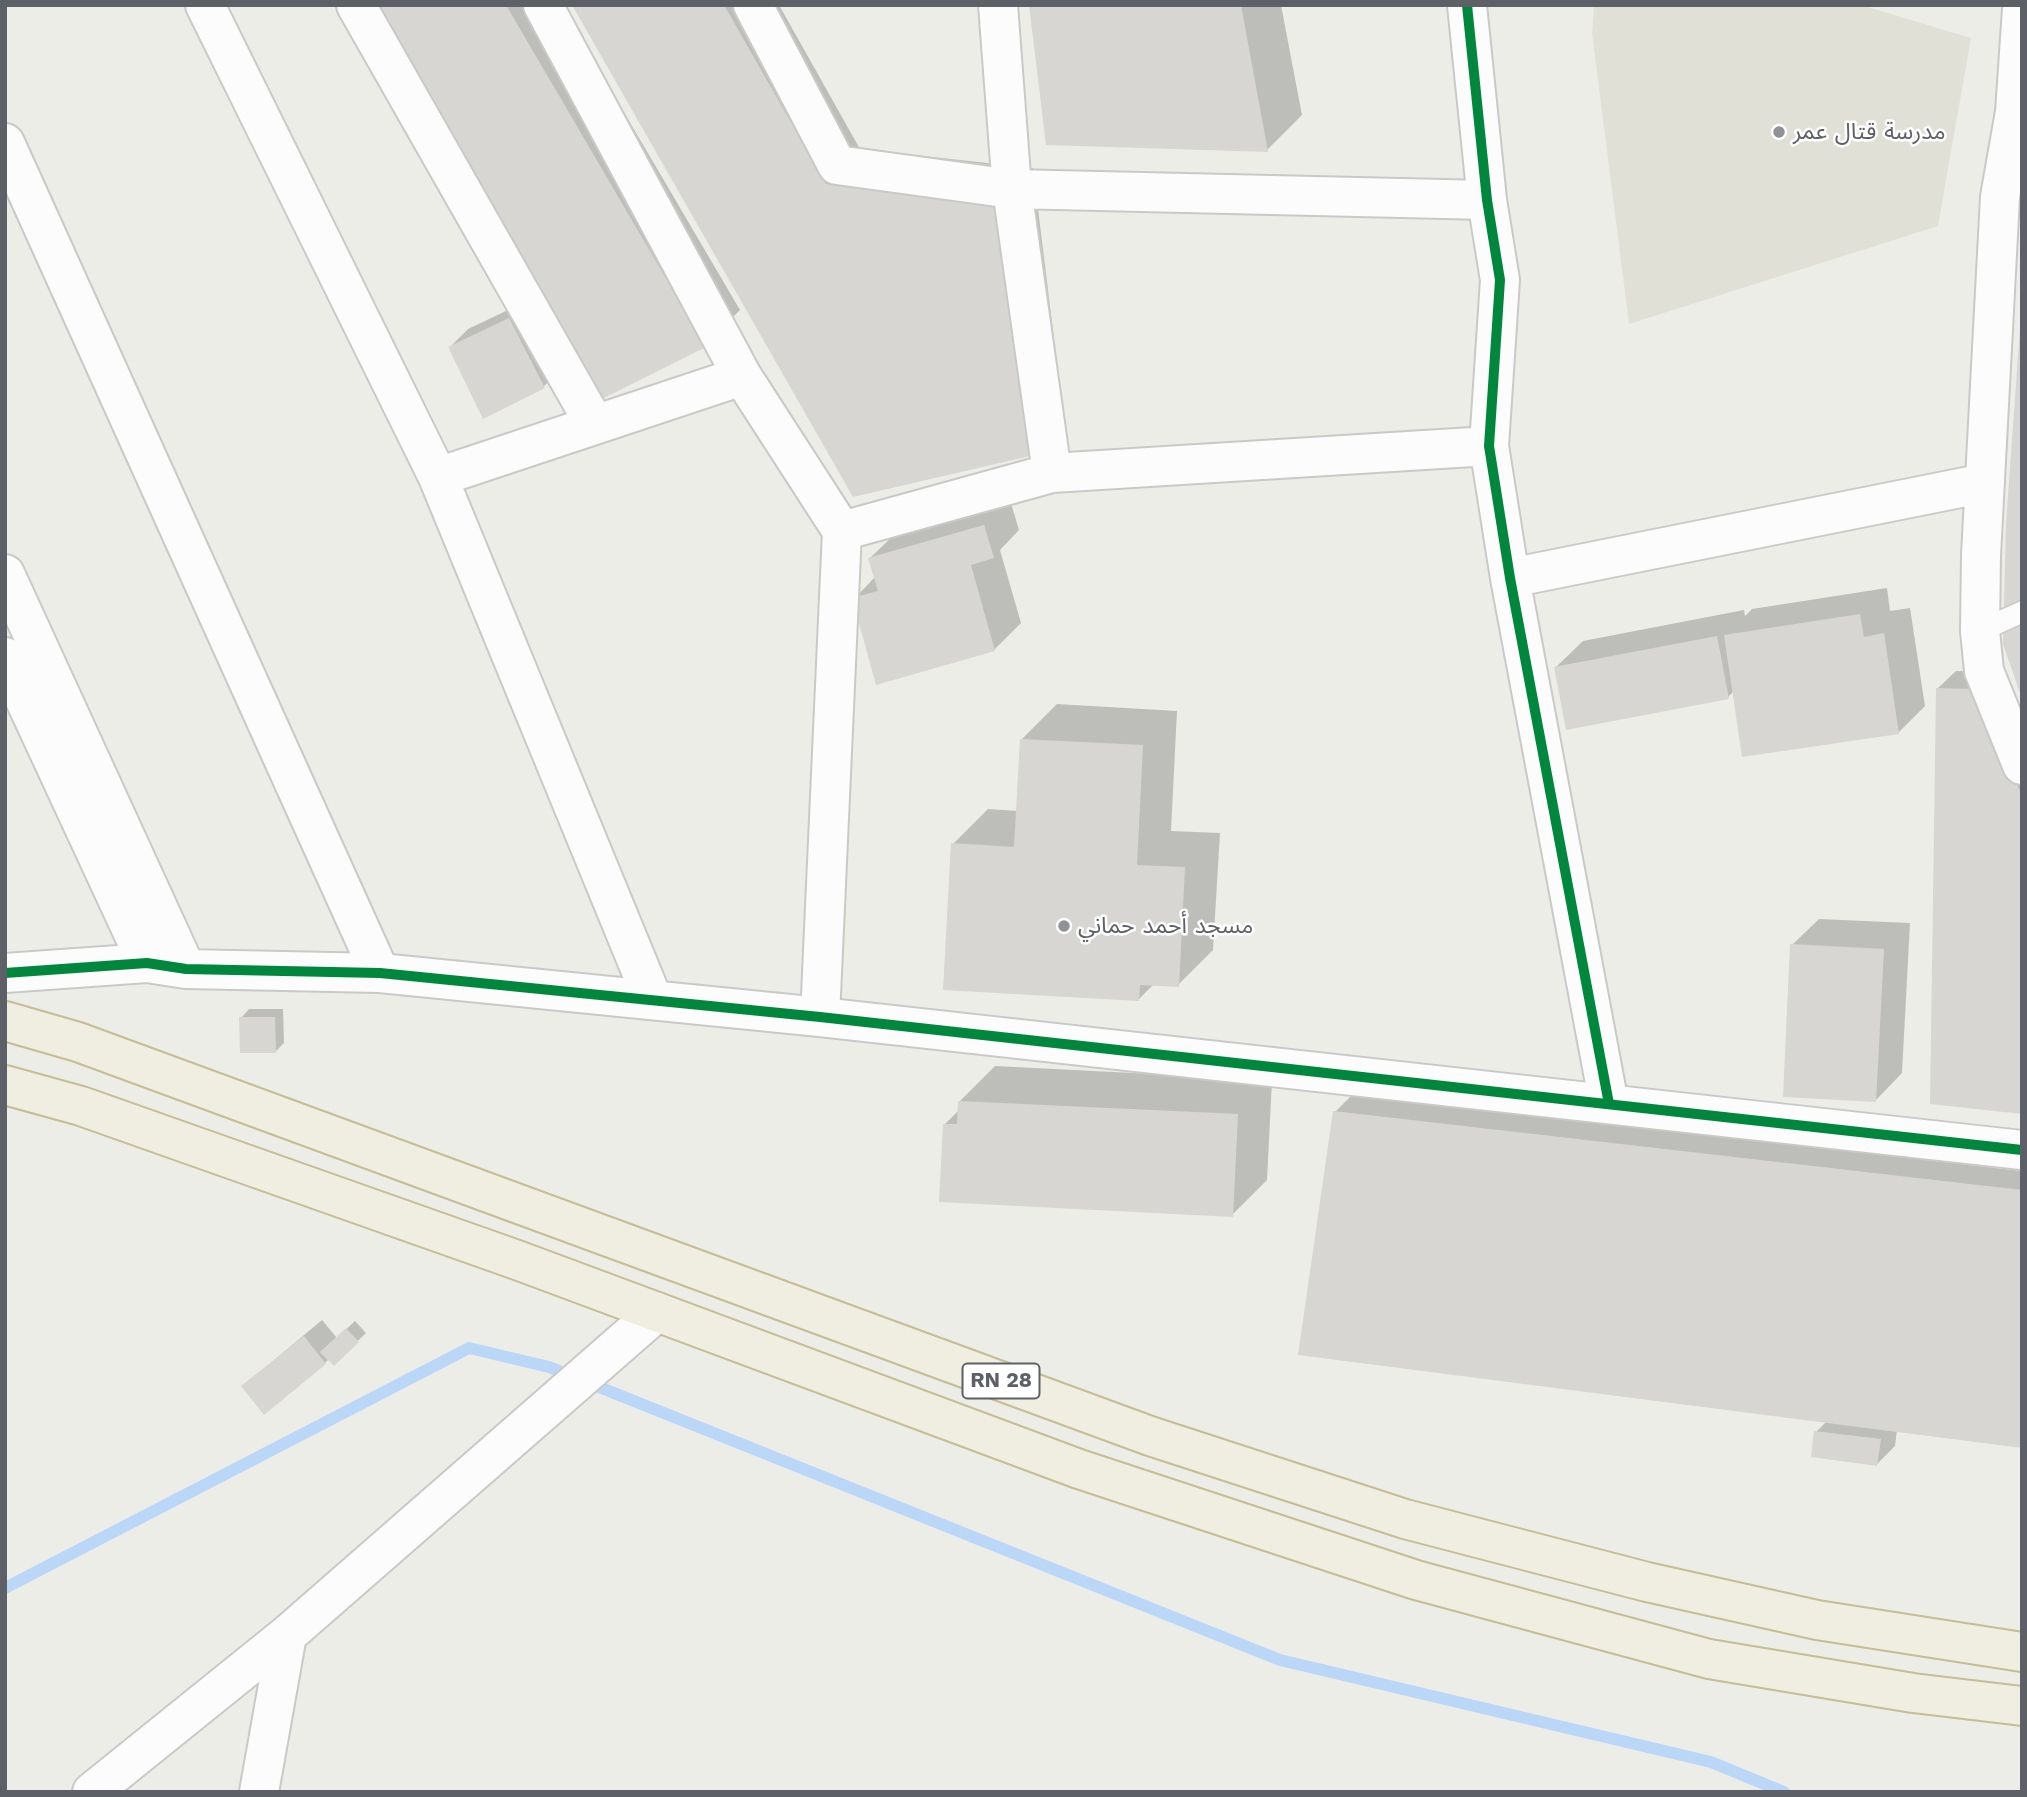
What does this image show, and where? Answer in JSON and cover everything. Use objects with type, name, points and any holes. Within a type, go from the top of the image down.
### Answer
[{"type":"highway","name":"RN 28","points":[[5,1021],[104,1052],[1150,1436],[1405,1519],[1647,1582],[1817,1620],[2022,1652]]},
{"type":"highway","name":"RN 28","points":[[5,1085],[81,1106],[657,1312],[1079,1469],[1416,1580],[1709,1659],[1913,1693],[2022,1706]]},
{"type":"street","points":[[205,5],[438,477],[653,1000]]},
{"type":"street","points":[[356,5],[594,423]]},
{"type":"street","points":[[543,5],[742,376],[842,531],[820,1017]]},
{"type":"street","points":[[753,5],[837,165],[1012,189],[1487,200]]},
{"type":"street","points":[[998,5],[1012,189],[1052,473]]},
{"type":"street","points":[[1467,5],[1487,200],[1500,280],[1489,446],[1510,578],[1609,1104]]},
{"type":"street","points":[[2022,9],[2015,112],[2000,197],[1980,631],[1984,671],[2022,765]]},
{"type":"street","points":[[9,160],[380,974]]},
{"type":"street","points":[[438,477],[742,376]]},
{"type":"street","points":[[842,531],[1052,473],[1489,446]]},
{"type":"street","points":[[1510,578],[1985,483]]},
{"type":"street","points":[[5,574],[186,969]]},
{"type":"street","points":[[5,657],[147,963]]},
{"type":"street","points":[[5,973],[147,963],[186,969],[380,974],[820,1017],[2022,1150]]},
{"type":"street","points":[[92,1792],[287,1635],[657,1312]]},
{"type":"street","points":[[259,1792],[287,1635]]},
{"type":"lane","points":[[1980,631],[2022,612]]},
{"type":"shaded area","name":"مدرسة قتال عمر","points":[[1594,5],[1861,5],[1971,38],[1938,226],[1629,324],[1592,33]]},
{"type":"building","points":[[377,5],[506,5],[706,347],[602,399]]},
{"type":"building","points":[[572,5],[724,5],[826,184],[998,202],[1030,456],[853,497]]},
{"type":"building","points":[[1029,5],[1241,5],[1268,152],[1046,145]]},
{"type":"building","points":[[509,318],[545,388],[483,419],[448,347]]},
{"type":"building","points":[[2020,328],[2021,696],[2003,644],[2006,523]]},
{"type":"building","points":[[984,525],[994,558],[971,565],[995,651],[876,685],[852,598],[878,591],[868,558]]},
{"type":"building","points":[[1860,614],[1864,637],[1884,633],[1899,734],[1742,757],[1724,635]]},
{"type":"building","points":[[1717,636],[1729,699],[1566,730],[1554,667]]},
{"type":"building","points":[[1936,688],[1971,689],[2022,795],[2022,1114],[1930,1104]]},
{"type":"building","name":"مسجد أحمد حماني","points":[[1020,739],[1143,745],[1137,865],[1185,867],[1179,987],[1140,985],[1139,1001],[943,990],[951,843],[1014,847]]},
{"type":"building","points":[[1790,944],[1884,949],[1876,1102],[1783,1097]]},
{"type":"building","points":[[239,1017],[275,1017],[276,1053],[240,1053]]},
{"type":"building","points":[[958,1101],[1238,1114],[1233,1217],[939,1202],[943,1124],[957,1124]]},
{"type":"building","points":[[1333,1111],[2022,1190],[2022,1448],[1298,1355]]},
{"type":"building","points":[[346,1328],[359,1342],[334,1366],[320,1352]]},
{"type":"building","points":[[304,1336],[326,1364],[264,1415],[241,1386]]},
{"type":"building","points":[[1814,1431],[1881,1439],[1877,1466],[1811,1457]]},
{"type":"waterway","points":[[5,1588],[469,1348],[549,1367],[1280,1660],[1711,1762],[1784,1792]]},
{"type":"cycle path","points":[[1467,5],[1487,200],[1500,280],[1489,446],[1510,578],[1609,1104]]},
{"type":"cycle path","points":[[5,973],[147,963],[186,969],[380,973],[820,1017],[2022,1150]]},
{"type":"place","name":"مدرسة قتال عمر","points":[[1779,132]]},
{"type":"place","name":"مسجد أحمد حماني","points":[[1064,926]]}]
